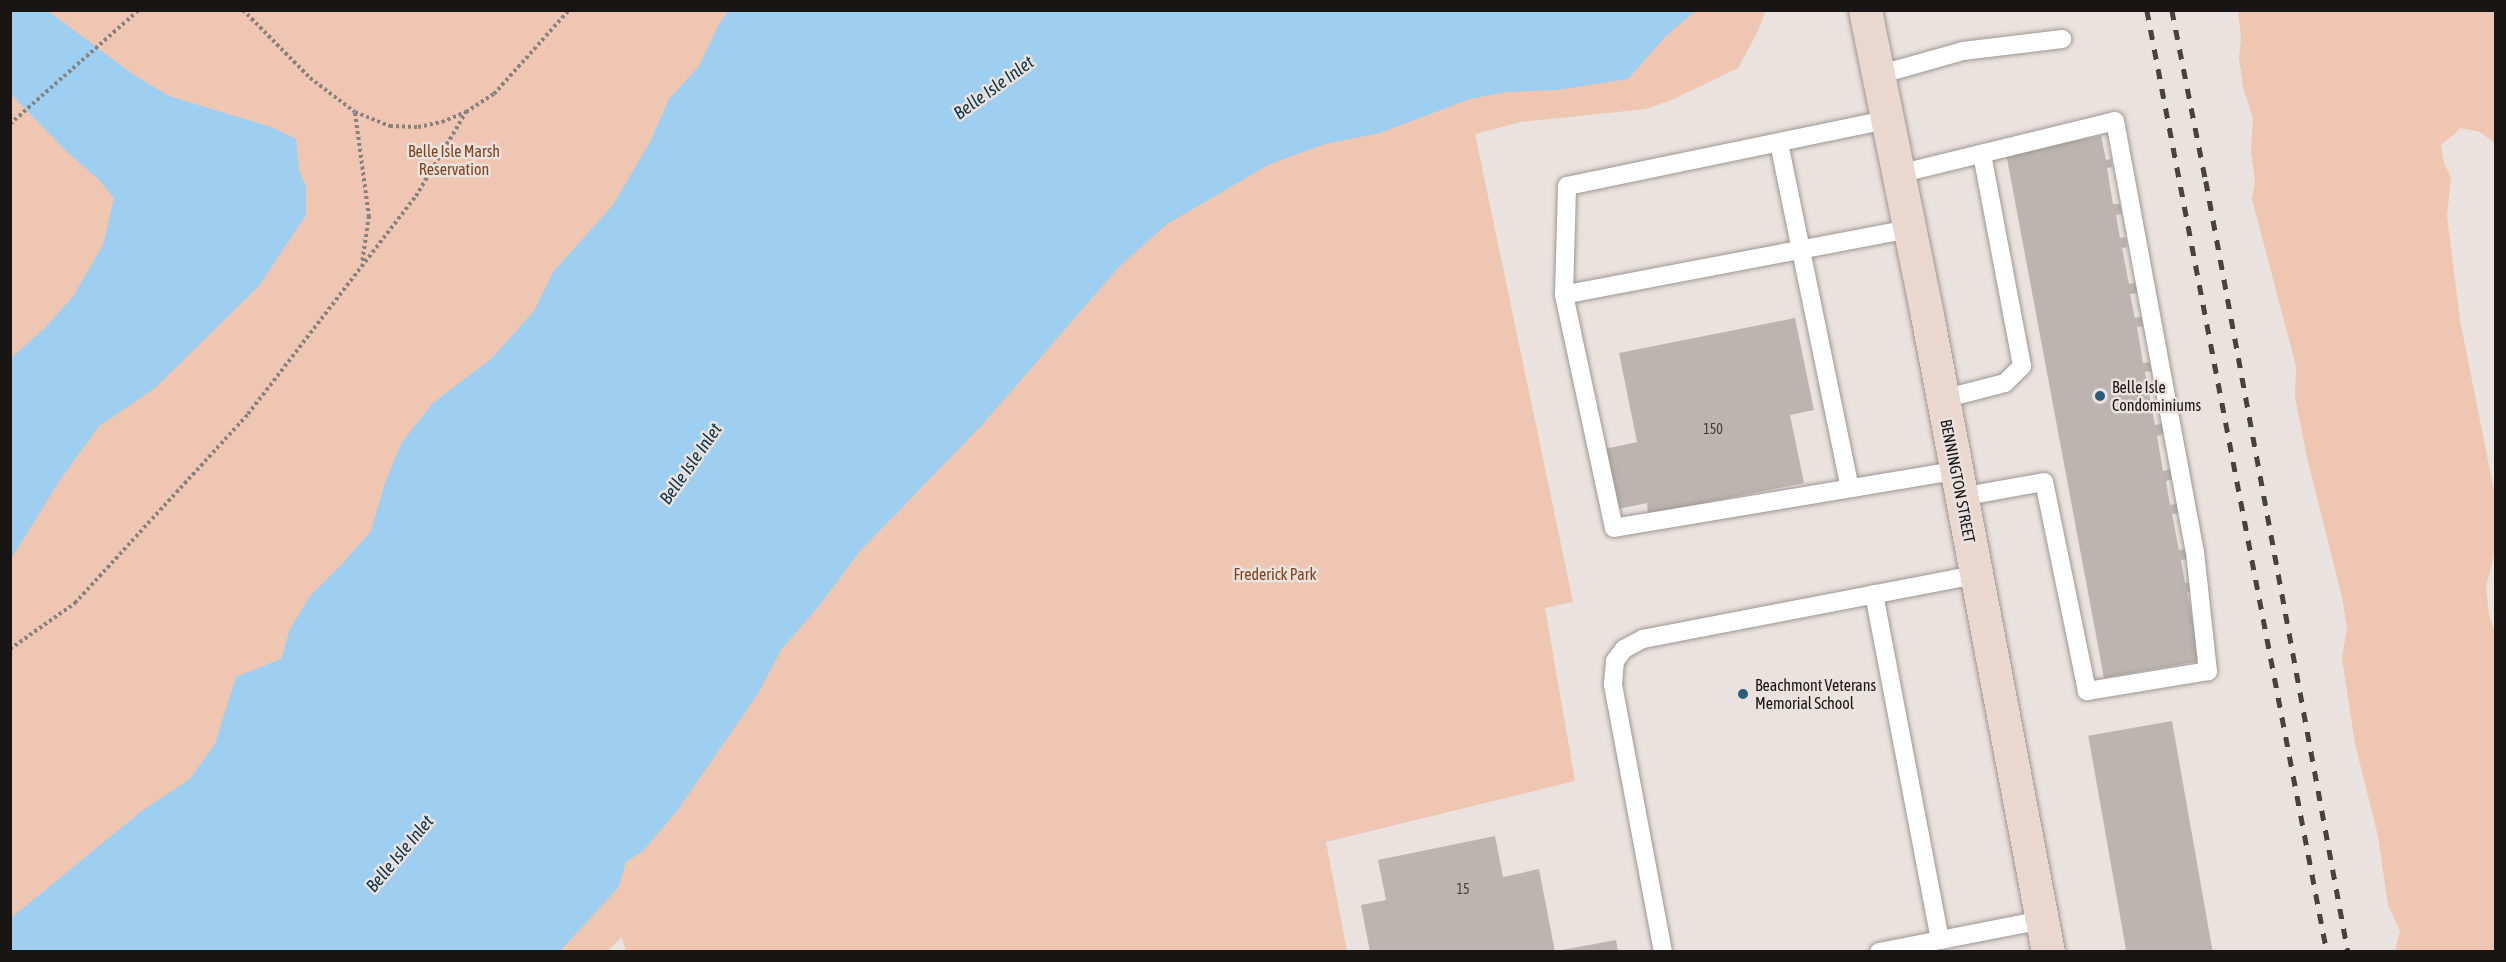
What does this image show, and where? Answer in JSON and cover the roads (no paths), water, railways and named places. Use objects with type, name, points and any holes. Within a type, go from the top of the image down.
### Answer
[{"type":"main road","name":"BENNINGTON STREET","points":[[1865,10],[1943,399],[2048,951]]},
{"type":"lane","points":[[1878,75],[1963,51],[2062,39]]},
{"type":"lane","points":[[1887,120],[1567,186],[1564,295],[1614,528],[1850,488],[2044,482],[2087,691],[2208,671],[2195,552],[2115,121],[1898,174]]},
{"type":"lane","points":[[1779,142],[1850,488]]},
{"type":"lane","points":[[1943,399],[2006,383],[2022,366],[1982,154]]},
{"type":"lane","points":[[1564,295],[1909,229]]},
{"type":"lane","points":[[1664,951],[1613,684],[1613,668],[1619,655],[1630,644],[1643,639],[1976,575]]},
{"type":"lane","points":[[1874,594],[1940,940]]},
{"type":"lane","points":[[1879,951],[2042,920]]},
{"type":"water","points":[[11,10],[48,11],[134,75],[169,96],[271,127],[296,139],[299,171],[306,186],[306,215],[259,286],[155,388],[99,426],[60,480],[11,559],[11,358],[45,328],[74,295],[103,245],[114,198],[97,178],[67,152],[11,94]]},
{"type":"water","name":"Belle Isle Inlet","points":[[729,10],[1695,11],[1665,37],[1628,79],[1557,90],[1506,92],[1470,99],[1380,133],[1325,144],[1270,164],[1167,224],[1119,267],[982,425],[860,551],[819,606],[781,650],[759,692],[677,811],[643,851],[626,862],[618,888],[560,951],[11,951],[11,918],[143,810],[189,780],[215,744],[236,677],[281,659],[290,629],[310,596],[371,531],[385,483],[402,442],[433,403],[491,359],[534,311],[553,272],[613,205],[650,142],[669,99],[699,66],[719,24]]},
{"type":"railway","points":[[2147,10],[2327,952]]},
{"type":"railway","points":[[2172,10],[2206,181],[2348,952]]},
{"type":"place","name":"Belle Isle Condominiums","points":[[2100,396]]},
{"type":"place","name":"Beachmont Veterans Memorial School","points":[[1743,694]]},
{"type":"park label","name":"Belle Isle Marsh Reservation","points":[[454,160]]},
{"type":"park label","name":"Frederick Park","points":[[1275,574]]}]
